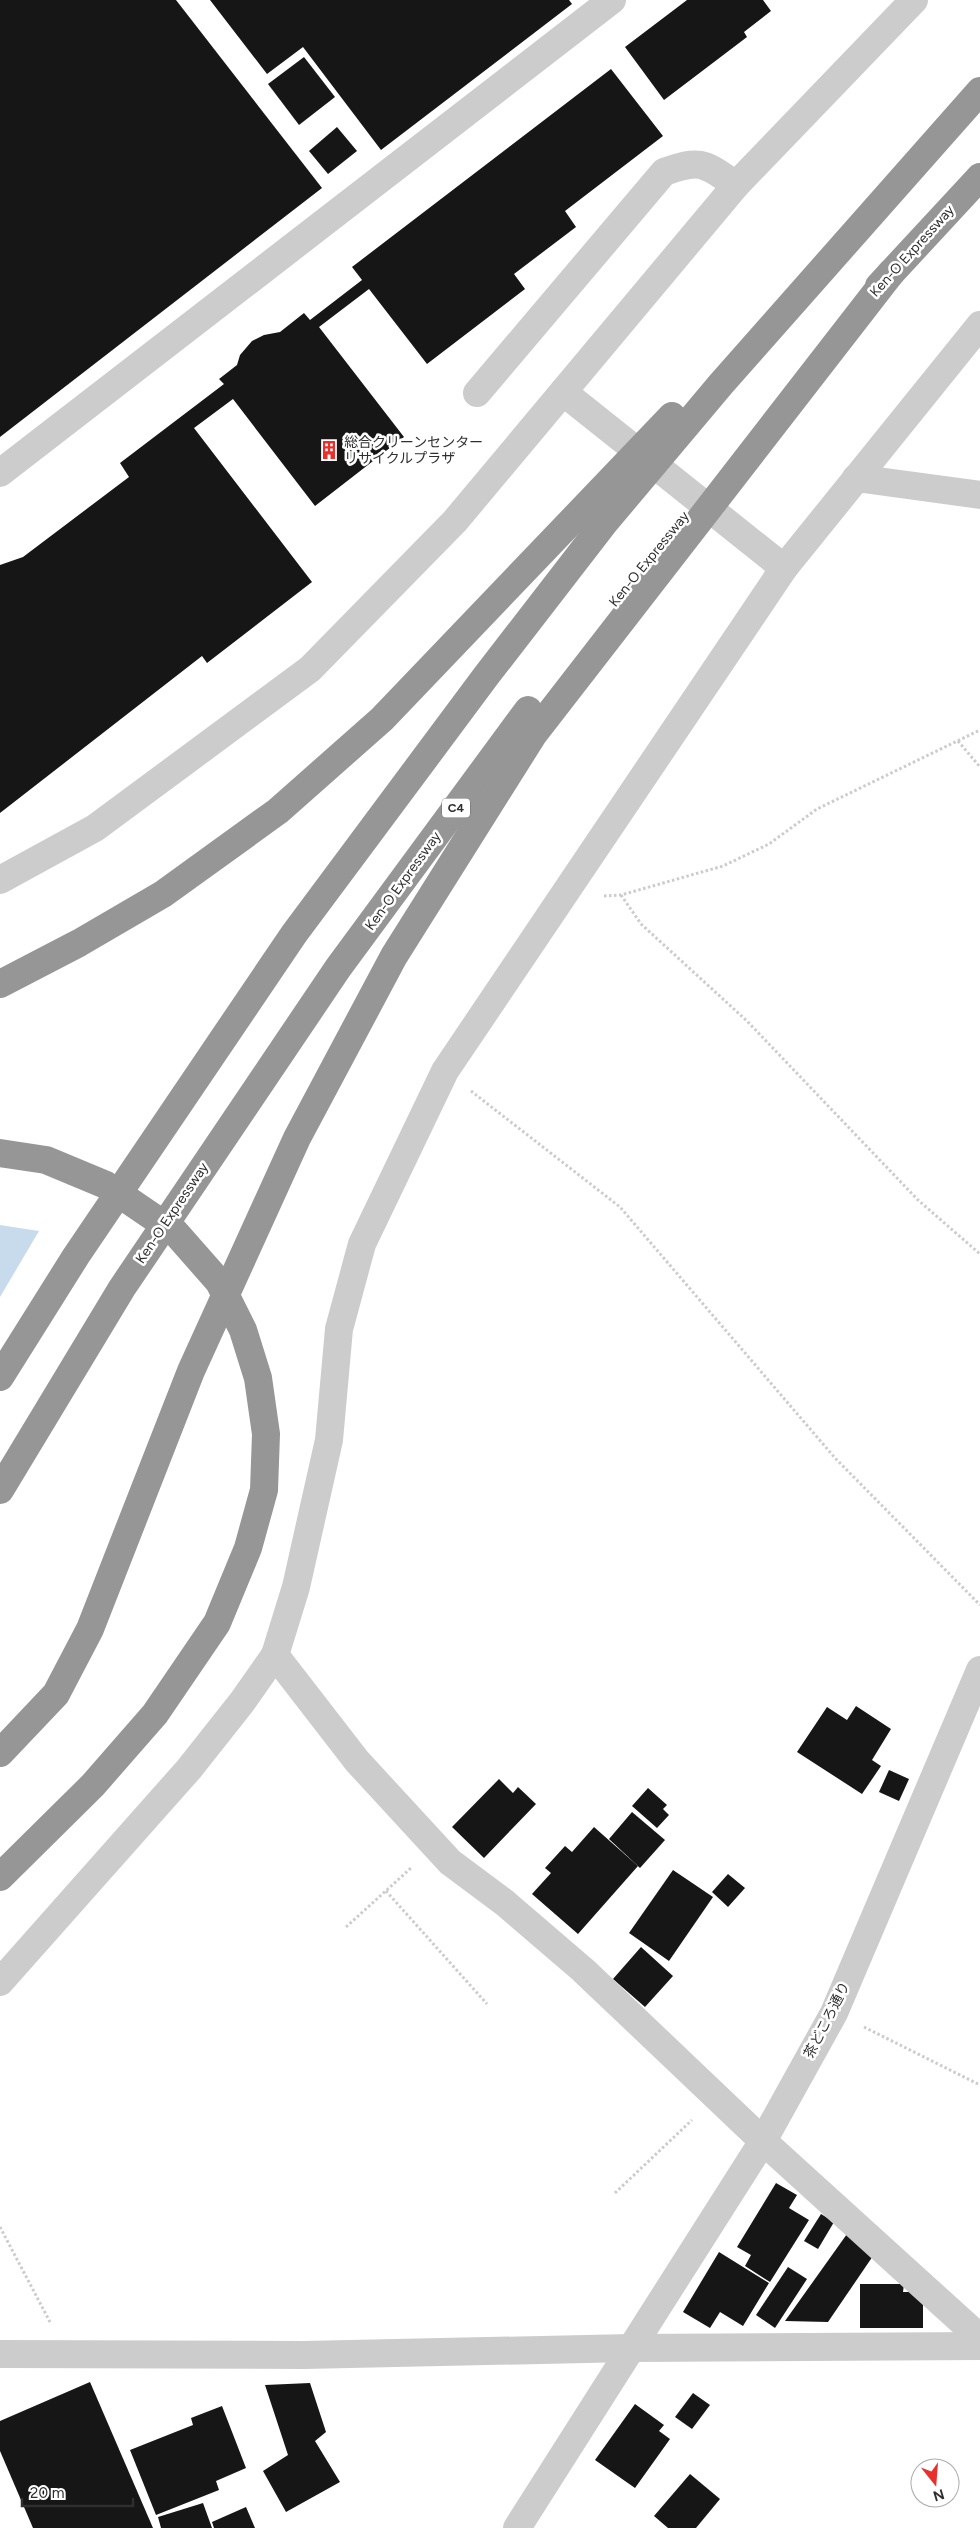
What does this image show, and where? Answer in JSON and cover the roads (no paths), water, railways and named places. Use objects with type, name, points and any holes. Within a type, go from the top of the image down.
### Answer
[{"type":"highway","points":[[0,1376],[76,1256],[294,934],[480,683],[605,522],[728,377],[980,91]]},
{"type":"highway","points":[[0,984],[79,943],[163,894],[278,811],[382,719],[919,158]]},
{"type":"highway","name":"Ken-O Expressway","points":[[0,1490],[122,1288],[344,960],[530,708],[652,552],[891,273],[980,177]]},
{"type":"highway","points":[[0,1753],[56,1694],[90,1629],[190,1371],[297,1138],[394,956],[532,735],[891,273]]},
{"type":"highway","points":[[0,1152],[46,1160],[106,1185],[175,1232],[219,1282],[243,1330],[258,1378],[266,1434],[264,1490],[248,1548],[217,1623],[155,1714],[93,1785],[0,1877]]},
{"type":"street","points":[[0,473],[612,0]]},
{"type":"street","points":[[0,880],[95,828],[310,669],[572,399],[736,185],[914,0]]},
{"type":"street","points":[[477,393],[664,172],[685,164],[705,164],[736,185]]},
{"type":"street","points":[[0,1982],[189,1769],[242,1702],[275,1655],[296,1587],[329,1440],[339,1329],[362,1244],[445,1071],[563,898],[777,563],[856,478],[980,324]]},
{"type":"street","points":[[572,399],[777,563]]},
{"type":"street","points":[[856,478],[980,495]]},
{"type":"street","points":[[275,1655],[357,1761],[450,1862],[505,1903],[584,1970],[763,2141],[980,2338]]},
{"type":"street","name":"茶どころ通り","points":[[517,2528],[763,2141],[834,2012],[980,1670]]},
{"type":"street","points":[[0,2354],[68,2356],[304,2355],[630,2348],[980,2346]]},
{"type":"water","points":[[0,1225],[39,1231],[0,1297]]},
{"type":"place","name":"総合クリーンセンター リサイクルプラザ","points":[[329,450]]}]
